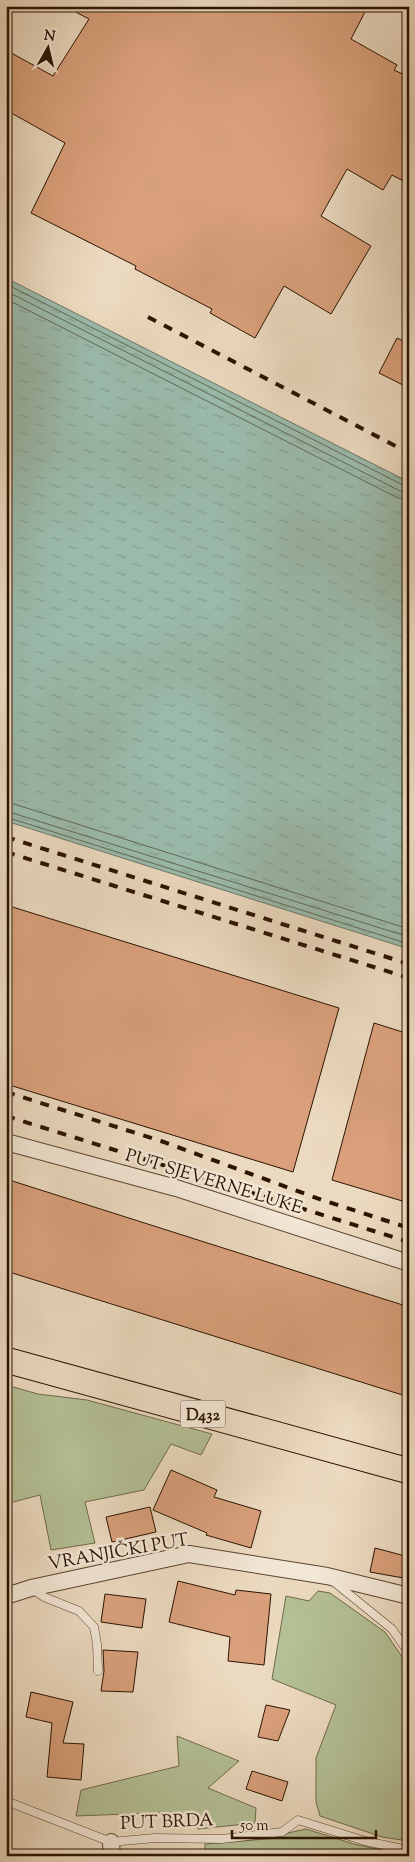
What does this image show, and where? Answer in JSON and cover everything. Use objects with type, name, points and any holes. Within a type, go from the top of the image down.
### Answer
[{"type":"main road","name":"D432","points":[[6,1360],[409,1470]]},
{"type":"street","name":"PUT SJEVERNE LUKE","points":[[6,1142],[176,1188],[409,1263]]},
{"type":"street","name":"VRANJIČKI PUT","points":[[6,1596],[31,1588],[189,1554],[326,1576],[409,1596]]},
{"type":"lane","name":"VRANJIČKI PUT","points":[[326,1576],[392,1628],[409,1653]]},
{"type":"lane","points":[[31,1588],[44,1597],[79,1611],[94,1627],[98,1644],[98,1670]]},
{"type":"lane","points":[[6,1801],[112,1849]]},
{"type":"lane","name":"PUT BRDA","points":[[112,1849],[155,1838],[222,1839],[282,1832],[298,1820],[365,1841],[403,1849],[409,1847]]},
{"type":"shaded area","points":[[6,1385],[38,1394],[87,1400],[212,1434],[201,1455],[171,1444],[144,1490],[85,1502],[95,1543],[51,1550],[40,1495],[6,1504]]},
{"type":"shaded area","points":[[318,1591],[330,1593],[385,1632],[409,1667],[408,1841],[382,1837],[320,1816],[316,1802],[316,1758],[336,1705],[272,1679],[286,1596],[309,1601]]},
{"type":"shaded area","points":[[177,1736],[239,1761],[208,1788],[256,1808],[255,1823],[198,1829],[197,1818],[178,1812],[76,1816],[81,1790],[179,1766]]},
{"type":"shaded area","points":[[306,1829],[354,1844],[409,1856],[205,1856],[205,1844],[279,1838],[288,1833]]},
{"type":"water","points":[[6,278],[409,482],[409,949],[6,821]]},
{"type":"building","points":[[64,6],[368,6],[351,39],[397,65],[394,70],[409,77],[409,184],[392,175],[383,190],[347,169],[321,216],[371,246],[331,314],[284,286],[255,338],[210,313],[212,309],[135,269],[136,266],[31,213],[65,143],[6,110],[6,50],[53,76],[89,19]]},
{"type":"building","points":[[397,338],[409,344],[409,388],[379,373]]},
{"type":"building","points":[[6,905],[339,1008],[293,1172],[6,1084]]},
{"type":"building","points":[[374,1023],[409,1034],[409,1203],[332,1180]]},
{"type":"building","points":[[6,1179],[409,1307],[409,1397],[6,1271]]},
{"type":"building","points":[[171,1470],[217,1490],[214,1497],[261,1511],[251,1548],[206,1535],[207,1533],[153,1510]]},
{"type":"building","points":[[150,1507],[156,1532],[112,1542],[106,1517]]},
{"type":"building","points":[[375,1548],[409,1557],[409,1579],[370,1572]]},
{"type":"building","points":[[178,1581],[235,1595],[236,1590],[271,1594],[264,1665],[228,1661],[230,1637],[169,1622]]},
{"type":"building","points":[[105,1594],[146,1599],[142,1628],[101,1622]]},
{"type":"building","points":[[103,1650],[138,1652],[133,1692],[101,1691],[104,1671]]},
{"type":"building","points":[[31,1692],[73,1702],[63,1743],[84,1744],[81,1780],[47,1777],[52,1723],[26,1717]]},
{"type":"building","points":[[266,1705],[290,1710],[278,1741],[258,1737]]},
{"type":"building","points":[[252,1771],[288,1782],[282,1801],[246,1789]]},
{"type":"railway","points":[[148,317],[409,453]]},
{"type":"railway","points":[[6,837],[409,964]]},
{"type":"railway","points":[[6,852],[409,978]]},
{"type":"railway","points":[[6,1092],[161,1141],[322,1200],[409,1228]]},
{"type":"railway","points":[[6,1116],[409,1242]]}]
